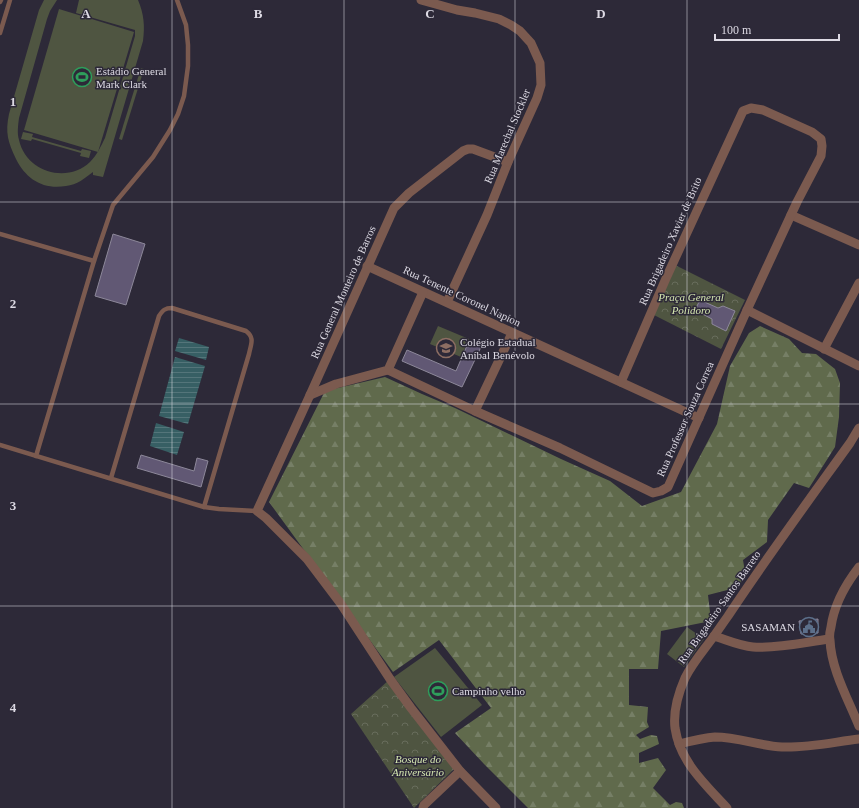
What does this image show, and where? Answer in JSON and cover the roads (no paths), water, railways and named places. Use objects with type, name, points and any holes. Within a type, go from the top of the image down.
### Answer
[{"type":"street","name":"Rua Marechal Stockler","points":[[421,0],[498,19],[511,25],[520,31],[531,43],[540,63],[541,85],[537,98],[447,302]]},
{"type":"street","name":"Rua Professor Souza Correa","points":[[388,370],[475,411],[560,448],[653,493],[668,487],[747,310],[791,215],[821,156],[821,139],[812,132],[763,110],[751,108],[743,111]]},
{"type":"street","name":"Rua Brigadeiro Xavier de Brito","points":[[621,382],[670,269],[743,111]]},
{"type":"street","name":"Rua General Monteiro de Barros","points":[[257,511],[394,208],[409,193],[463,151],[473,149],[508,162]]},
{"type":"street","points":[[791,215],[859,245]]},
{"type":"street","name":"Rua Tenente Coronel Napion","points":[[367,266],[699,418]]},
{"type":"street","points":[[824,348],[859,283]]},
{"type":"street","points":[[310,395],[336,384],[388,370],[423,292]]},
{"type":"street","points":[[747,310],[859,366]]},
{"type":"street","points":[[475,411],[512,333]]},
{"type":"street","name":"Rua Brigadeiro Santos Barreto","points":[[726,808],[691,768],[683,755],[675,727],[676,703],[685,678],[696,660],[752,579],[850,443],[859,428]]},
{"type":"street","points":[[257,511],[307,559],[341,604],[390,679],[411,708],[460,770],[496,808]]},
{"type":"street","points":[[859,567],[843,590],[838,601],[829,639],[836,671],[859,726]]},
{"type":"street","points":[[714,636],[740,645],[753,647],[770,647],[829,639]]},
{"type":"street","points":[[679,744],[716,737],[730,738],[768,746],[797,747],[859,739]]},
{"type":"street","points":[[422,808],[460,770]]},
{"type":"lane","points":[[0,33],[10,0]]},
{"type":"lane","points":[[36,456],[112,205],[153,157],[170,130],[178,114],[184,96],[188,66],[188,45],[186,25],[177,0]]},
{"type":"lane","points":[[0,234],[94,261]]},
{"type":"lane","points":[[111,478],[159,316],[166,308],[172,308],[201,316],[246,331],[250,334],[252,339],[250,354],[204,507]]},
{"type":"lane","points":[[0,445],[204,507],[257,511]]},
{"type":"place","name":"Estádio General Mark Clark","points":[[82,77]]},
{"type":"place","name":"Colégio Estadual Aníbal Benévolo","points":[[446,348]]},
{"type":"place","name":"SASAMAN","points":[[809,627]]},
{"type":"place","name":"Campinho velho","points":[[438,691]]},
{"type":"park label","name":"Praça General Polidoro","points":[[691,303]]},
{"type":"park label","name":"Bosque do Aniversário","points":[[418,765]]}]
